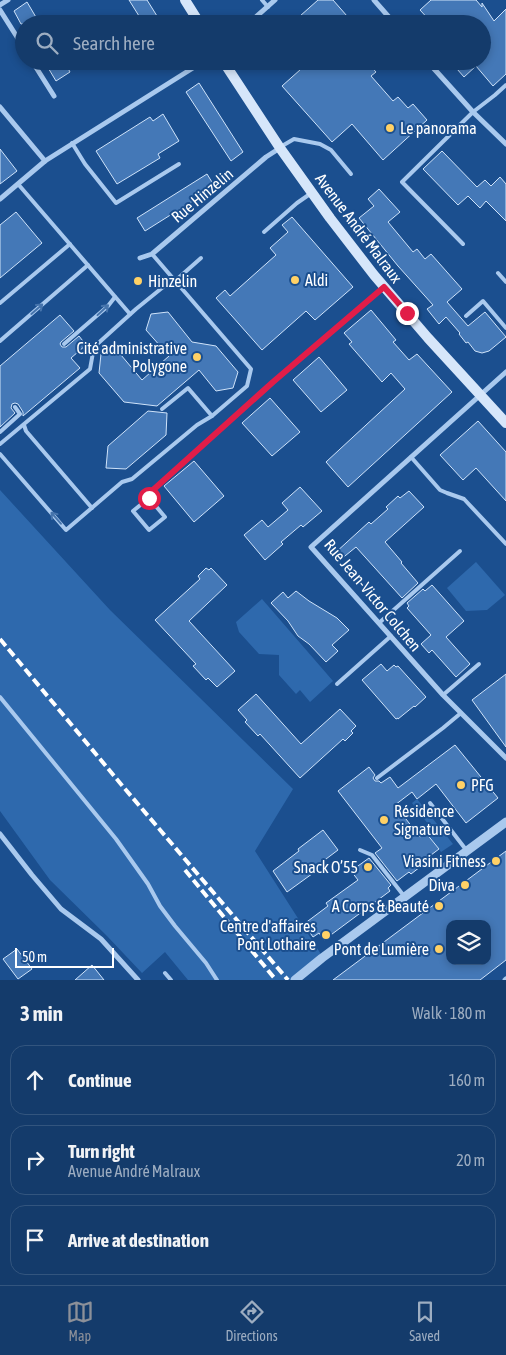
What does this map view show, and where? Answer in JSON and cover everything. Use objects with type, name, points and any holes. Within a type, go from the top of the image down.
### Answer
[{"type":"main road","points":[[185,0],[194,15]]},
{"type":"main road","name":"Avenue André Malraux","points":[[229,70],[280,148],[384,287],[506,423]]},
{"type":"street","points":[[0,5],[8,0]]},
{"type":"street","points":[[259,15],[275,0]]},
{"type":"street","points":[[374,0],[387,15]]},
{"type":"street","points":[[0,10],[15,34]]},
{"type":"street","points":[[38,70],[54,96]]},
{"type":"street","points":[[0,199],[45,161],[190,70]]},
{"type":"street","points":[[435,70],[473,112],[506,144]]},
{"type":"street","points":[[0,107],[45,161]]},
{"type":"street","name":"Rue Hinzelin","points":[[140,258],[152,254],[259,163],[280,148]]},
{"type":"street","name":"Rue Jean-Victor Colchen","points":[[506,372],[311,547],[443,695],[506,758]]},
{"type":"street","points":[[295,980],[506,822]]},
{"type":"street","points":[[0,834],[61,909],[101,938],[138,980]]},
{"type":"lane","points":[[262,0],[268,7]]},
{"type":"lane","points":[[463,244],[402,182],[473,112],[506,85]]},
{"type":"lane","points":[[280,148],[294,139],[320,144],[330,150],[352,174]]},
{"type":"lane","points":[[72,143],[85,164],[116,203],[179,164]]},
{"type":"lane","points":[[18,184],[130,314]]},
{"type":"lane","points":[[264,232],[312,192]]},
{"type":"lane","points":[[0,303],[70,244]]},
{"type":"lane","points":[[0,454],[66,530],[122,482],[132,479],[247,386],[252,369],[152,254]]},
{"type":"lane","points":[[0,444],[90,369],[94,347],[130,314],[201,258]]},
{"type":"lane","points":[[0,341],[88,265]]},
{"type":"lane","points":[[498,273],[506,282]]},
{"type":"lane","points":[[149,498],[165,517],[149,530],[133,511],[149,498],[153,490],[384,287]]},
{"type":"lane","points":[[64,344],[108,306],[115,296]]},
{"type":"lane","points":[[466,316],[483,302],[506,328]]},
{"type":"lane","points":[[162,409],[188,388],[212,416]]},
{"type":"lane","points":[[0,432],[20,414],[15,408]]},
{"type":"lane","points":[[24,424],[26,431],[92,508]]},
{"type":"lane","points":[[411,457],[440,490],[460,497],[467,502],[506,544]]},
{"type":"lane","points":[[379,623],[460,551]]},
{"type":"lane","points":[[337,684],[391,636]]},
{"type":"lane","points":[[443,695],[479,664]]},
{"type":"lane","points":[[0,697],[116,839],[148,884],[165,913],[206,963],[217,980]]},
{"type":"lane","points":[[377,778],[461,713]]},
{"type":"lane","points":[[430,803],[467,851]]},
{"type":"lane","points":[[360,850],[372,855],[404,897]]},
{"type":"lane","points":[[165,973],[172,980]]},
{"type":"shaded area","points":[[0,490],[110,610],[293,789],[255,851],[324,959],[296,980],[188,980],[165,952],[142,973],[50,880],[0,811]]},
{"type":"shaded area","points":[[476,562],[505,595],[487,610],[466,611],[447,588]]},
{"type":"shaded area","points":[[262,599],[333,681],[310,702],[300,690],[296,694],[279,675],[279,655],[259,654],[239,632],[236,622]]},
{"type":"shaded area","points":[[417,799],[453,844],[441,852],[430,837],[435,833],[412,803]]},
{"type":"building","points":[[129,0],[147,0],[156,15],[138,15]]},
{"type":"building","points":[[318,0],[333,0],[346,15],[301,15]]},
{"type":"building","points":[[431,0],[476,0],[482,7],[482,3],[490,15],[425,15],[420,10]]},
{"type":"building","points":[[27,2],[35,15],[16,15],[14,11]]},
{"type":"building","points":[[506,9],[506,74],[493,86],[479,70],[491,70],[491,16],[494,21]]},
{"type":"building","points":[[49,70],[69,70],[70,72],[56,81]]},
{"type":"building","points":[[300,70],[374,70],[376,72],[371,76],[393,101],[398,97],[408,108],[413,104],[427,120],[383,160],[352,124],[332,142],[282,86]]},
{"type":"building","points":[[458,70],[472,70],[464,77]]},
{"type":"building","points":[[199,83],[243,152],[231,161],[186,92]]},
{"type":"building","points":[[163,114],[179,141],[158,154],[160,158],[117,184],[96,151],[150,117],[153,121]]},
{"type":"building","points":[[0,149],[17,171],[0,184]]},
{"type":"building","points":[[442,151],[477,187],[485,180],[491,186],[500,177],[506,184],[506,221],[486,201],[480,208],[468,196],[458,205],[423,169]]},
{"type":"building","points":[[207,174],[215,187],[145,231],[137,218]]},
{"type":"building","points":[[379,189],[400,212],[388,222],[413,252],[417,249],[425,259],[431,254],[462,289],[447,302],[468,326],[485,312],[506,337],[489,351],[482,353],[475,351],[468,342],[466,343],[446,317],[439,324],[427,309],[433,305],[359,218],[374,206],[368,199]]},
{"type":"building","points":[[16,212],[42,243],[0,278],[0,225]]},
{"type":"building","points":[[292,217],[353,287],[315,320],[306,311],[262,350],[216,298],[225,290],[230,296],[276,255],[270,248],[288,232],[282,225]]},
{"type":"building","points":[[371,310],[396,340],[393,342],[409,360],[417,354],[452,392],[348,487],[326,462],[405,389],[391,373],[382,382],[349,344],[352,342],[344,333]]},
{"type":"building","name":"Cité administrative Polygone","points":[[168,312],[192,342],[216,346],[238,372],[233,388],[216,391],[199,370],[157,406],[124,402],[99,373],[101,354],[121,355],[142,380],[169,356],[146,330],[151,314]]},
{"type":"building","points":[[60,315],[74,331],[61,342],[62,347],[66,347],[79,336],[86,345],[71,358],[80,368],[23,416],[23,412],[18,404],[12,404],[11,408],[15,413],[0,427],[0,366]]},
{"type":"building","points":[[319,357],[347,390],[321,412],[293,380]]},
{"type":"building","points":[[270,398],[300,432],[272,456],[242,423]]},
{"type":"building","points":[[148,411],[167,413],[166,435],[126,469],[106,468],[108,446]]},
{"type":"building","points":[[478,421],[506,452],[506,501],[476,468],[463,480],[440,455]]},
{"type":"building","points":[[194,461],[224,496],[194,522],[164,486]]},
{"type":"building","points":[[300,487],[322,511],[281,542],[283,544],[265,560],[244,535],[262,520],[268,527],[288,510],[282,503]]},
{"type":"building","points":[[409,491],[424,507],[385,542],[418,583],[402,598],[356,547],[340,560],[335,553],[369,522],[371,524],[388,509],[386,507],[398,496],[400,498]]},
{"type":"building","points":[[206,568],[209,570],[211,568],[227,585],[189,621],[235,671],[217,687],[208,678],[206,680],[193,666],[196,664],[155,620],[200,579],[198,576]]},
{"type":"building","points":[[432,585],[464,621],[446,637],[470,664],[456,677],[432,650],[429,653],[421,644],[431,635],[407,608],[409,606],[407,603],[423,589],[425,591]]},
{"type":"building","points":[[296,591],[337,618],[349,630],[332,645],[338,651],[326,662],[309,644],[298,636],[288,621],[271,603],[283,592],[288,598]]},
{"type":"building","points":[[381,664],[387,671],[394,665],[398,666],[426,697],[398,719],[362,680]]},
{"type":"building","points":[[506,674],[506,747],[472,700]]},
{"type":"building","points":[[256,694],[301,744],[340,709],[356,726],[351,731],[353,733],[345,741],[343,739],[300,778],[260,734],[258,736],[245,722],[247,720],[238,710]]},
{"type":"building","points":[[455,745],[498,798],[466,823],[436,784],[417,799],[412,792],[395,805],[420,837],[426,833],[439,849],[427,858],[429,860],[411,874],[409,872],[397,881],[375,853],[382,848],[338,791],[369,767],[375,775],[373,778],[375,781],[381,783],[390,777],[398,788]]},
{"type":"building","points":[[323,830],[338,850],[314,868],[316,871],[287,892],[273,871]]},
{"type":"building","points":[[506,851],[506,960],[480,980],[333,980]]},
{"type":"building","points":[[369,858],[391,885],[388,888],[390,891],[324,940],[319,933],[313,937],[304,924],[328,906],[326,903],[358,880],[351,871]]},
{"type":"building","points":[[17,949],[32,969],[18,979],[3,959]]},
{"type":"building","points":[[92,965],[104,980],[75,980]]},
{"type":"railway","points":[[0,639],[288,980]]},
{"type":"railway","points":[[185,870],[276,980]]},
{"type":"place","name":"Le panorama","points":[[390,128]]},
{"type":"place","name":"Aldi","points":[[295,280]]},
{"type":"place","name":"Hinzelin","points":[[138,281]]},
{"type":"place","name":"Cité administrative Polygone","points":[[197,357]]},
{"type":"place","name":"PFG","points":[[461,785]]},
{"type":"place","name":"Résidence Signature","points":[[384,820]]},
{"type":"place","name":"Viasini Fitness","points":[[496,861]]},
{"type":"place","name":"Snack O’55","points":[[368,867]]},
{"type":"place","name":"Diva","points":[[465,885]]},
{"type":"place","name":"A Corps & Beauté","points":[[439,906]]},
{"type":"place","name":"Centre d'affaires Pont Lothaire","points":[[326,935]]},
{"type":"place","name":"Pont de Lumière","points":[[439,949]]},
{"type":"route","points":[[149,498],[153,490],[273,382],[384,287],[407,313]]}]
